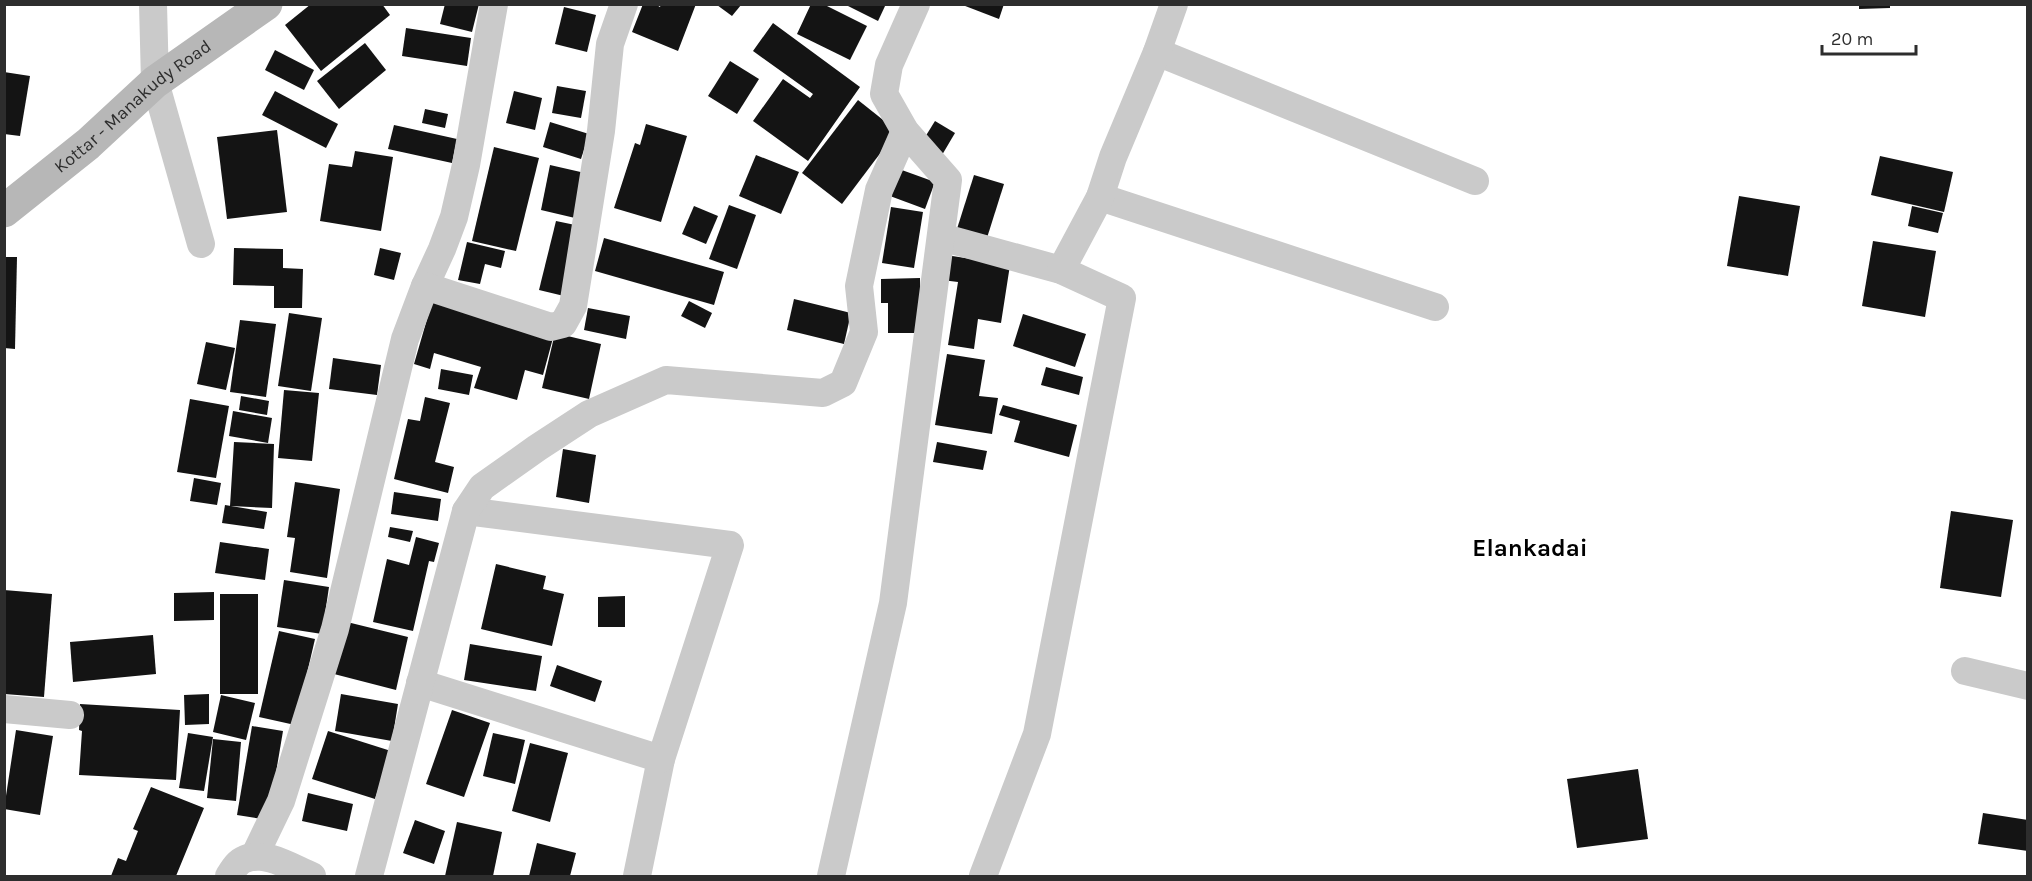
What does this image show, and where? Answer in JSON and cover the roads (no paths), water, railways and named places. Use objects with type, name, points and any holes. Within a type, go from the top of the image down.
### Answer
[{"type":"main road","name":"Kottar - Manakudy Road","points":[[4,211],[88,144],[155,82],[266,4]]},
{"type":"street","points":[[153,4],[155,82],[201,244]]},
{"type":"street","points":[[254,857],[281,801],[335,629],[405,339],[442,249],[456,207],[466,165],[494,4]]},
{"type":"street","points":[[425,286],[551,327],[563,324],[573,306],[601,131],[610,44],[624,4]]},
{"type":"street","points":[[831,876],[893,603],[948,180],[905,131],[884,94],[889,65],[916,4]]},
{"type":"street","points":[[1061,270],[1100,197],[1113,158],[1157,52],[1174,4]]},
{"type":"street","points":[[1157,52],[1475,181]]},
{"type":"street","points":[[369,876],[466,511],[483,488],[546,442],[589,414],[666,380],[812,393],[823,393],[843,383],[864,332],[859,286],[879,190],[905,131]]},
{"type":"street","points":[[1100,197],[1435,307]]},
{"type":"street","points":[[941,237],[1061,270],[1122,298],[1037,734],[983,876]]},
{"type":"street","points":[[466,511],[730,545],[661,759],[637,876]]},
{"type":"street","points":[[1965,671],[2028,686]]},
{"type":"street","points":[[420,683],[661,759]]},
{"type":"street","points":[[4,709],[70,715]]},
{"type":"street","points":[[229,876],[237,864],[244,859],[254,857],[275,861],[312,876]]},
{"type":"district","name":"Elankadai","points":[[1530,548]]}]
